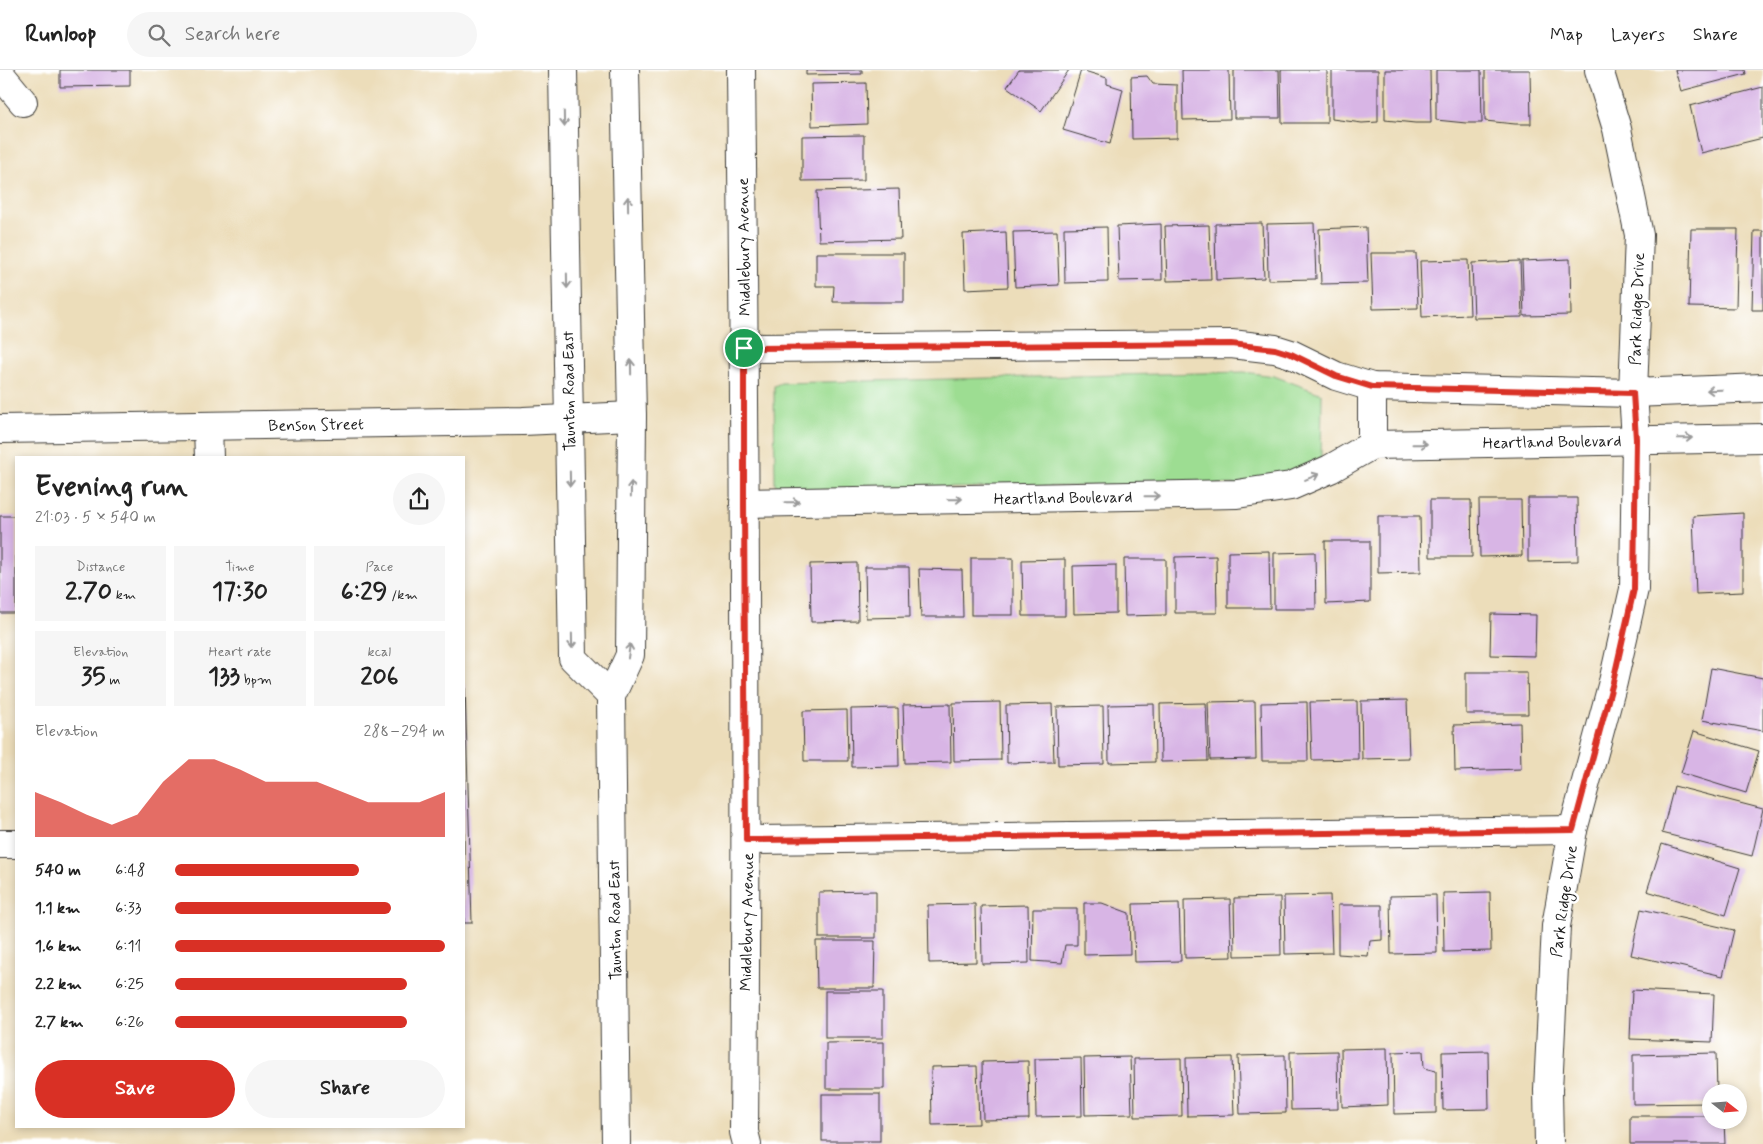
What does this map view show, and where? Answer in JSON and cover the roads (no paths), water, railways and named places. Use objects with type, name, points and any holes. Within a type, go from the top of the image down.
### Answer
[{"type":"street","name":"Taunton Road East","points":[[563,70],[573,658],[611,696]]},
{"type":"street","name":"Taunton Road East","points":[[616,1144],[611,696],[630,655],[632,416],[626,70]]},
{"type":"street","name":"Middlebury Avenue","points":[[741,70],[746,840],[744,1132],[747,1144]]},
{"type":"street","name":"Park Ridge Drive","points":[[1549,1144],[1548,1090],[1556,926],[1573,830],[1613,682],[1634,589],[1636,439],[1633,393],[1639,235],[1618,128],[1599,70]]},
{"type":"street","points":[[0,74],[23,102]]},
{"type":"street","points":[[744,348],[1231,344],[1275,349],[1291,354],[1336,376],[1372,387],[1633,393],[1763,388]]},
{"type":"street","points":[[1372,387],[1372,445]]},
{"type":"street","name":"Benson Street","points":[[0,429],[523,421],[632,416]]},
{"type":"street","points":[[208,426],[209,456]]},
{"type":"street","name":"Heartland Boulevard","points":[[744,503],[1236,494],[1290,486],[1330,469],[1372,445],[1763,438]]},
{"type":"street","points":[[746,840],[1573,830]]},
{"type":"street","points":[[0,844],[15,844]]}]
